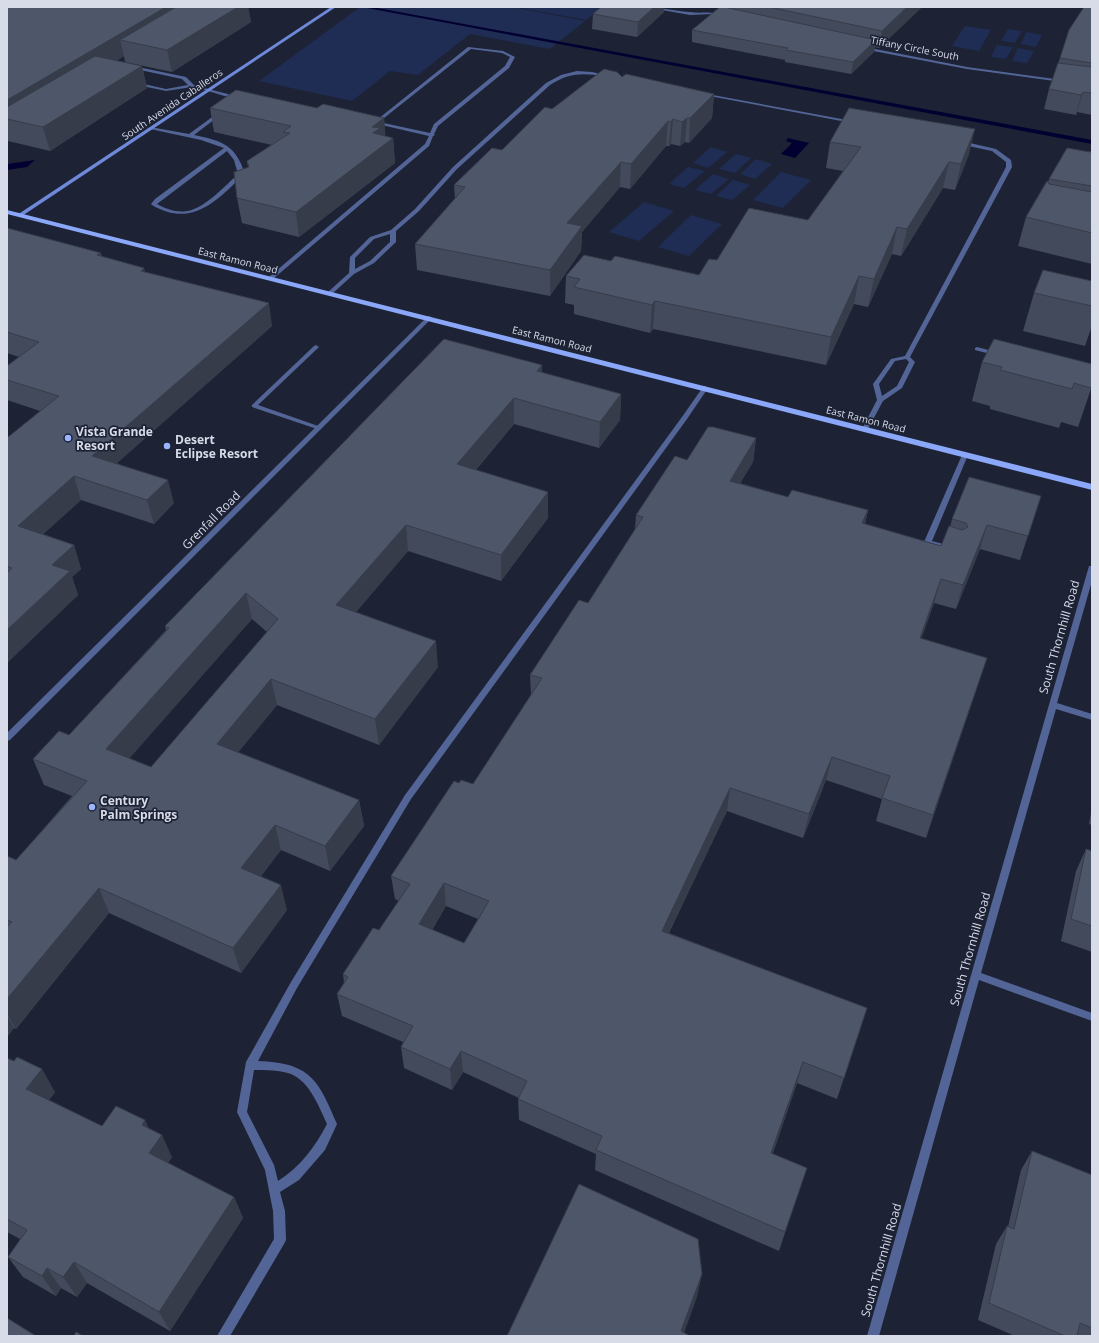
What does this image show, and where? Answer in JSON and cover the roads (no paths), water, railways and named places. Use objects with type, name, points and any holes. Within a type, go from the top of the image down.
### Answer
[{"type":"main road","name":"East Ramon Road","points":[[7,212],[1092,487]]},
{"type":"street","name":"South Avenida Caballeros","points":[[20,215],[334,7]]},
{"type":"street","points":[[647,7],[690,14],[712,13],[728,19]]},
{"type":"street","points":[[709,7],[712,13]]},
{"type":"street","name":"Tiffany Circle South","points":[[860,47],[966,68],[1068,82]]},
{"type":"street","points":[[271,278],[427,145],[433,135],[436,125],[507,67],[513,57],[503,52],[470,48],[375,123],[433,135]]},
{"type":"street","points":[[129,66],[184,78],[192,86]]},
{"type":"street","points":[[352,273],[352,258],[372,238],[393,230],[417,210],[455,168],[548,84],[566,74],[578,72],[616,77]]},
{"type":"street","points":[[129,81],[166,90],[192,86],[230,94],[234,97],[233,103],[189,136]]},
{"type":"street","points":[[701,94],[856,123]]},
{"type":"street","points":[[152,128],[217,143],[228,148],[240,166],[241,174],[233,183],[196,210],[181,213],[154,204],[157,200],[228,148]]},
{"type":"street","points":[[880,400],[876,384],[893,360],[907,357],[1009,167],[1009,161],[1003,155],[994,150],[956,142]]},
{"type":"street","points":[[330,293],[352,273],[372,262],[393,242],[393,230]]},
{"type":"street","name":"Grenfall Road","points":[[7,738],[429,318]]},
{"type":"street","points":[[316,347],[254,406],[318,428]]},
{"type":"street","points":[[977,349],[1008,356]]},
{"type":"street","points":[[865,429],[880,400],[900,387],[912,362],[907,357]]},
{"type":"street","points":[[223,1336],[280,1240],[279,1212],[270,1169],[242,1112],[250,1066],[294,985],[408,797],[685,418],[705,388]]},
{"type":"street","points":[[956,550],[928,542],[965,455]]},
{"type":"street","name":"South Thornhill Road","points":[[873,1336],[1092,568]]},
{"type":"street","points":[[1053,705],[1092,717]]},
{"type":"street","points":[[976,975],[1092,1018]]},
{"type":"street","points":[[250,1066],[279,1066],[300,1073],[320,1096],[332,1124],[321,1146],[295,1176],[274,1189]]},
{"type":"waterway","points":[[364,7],[1092,142]]},
{"type":"place","name":"Vista Grande Resort","points":[[68,438]]},
{"type":"place","name":"Desert Eclipse Resort","points":[[167,446]]},
{"type":"place","name":"Century Palm Springs","points":[[92,807]]}]
